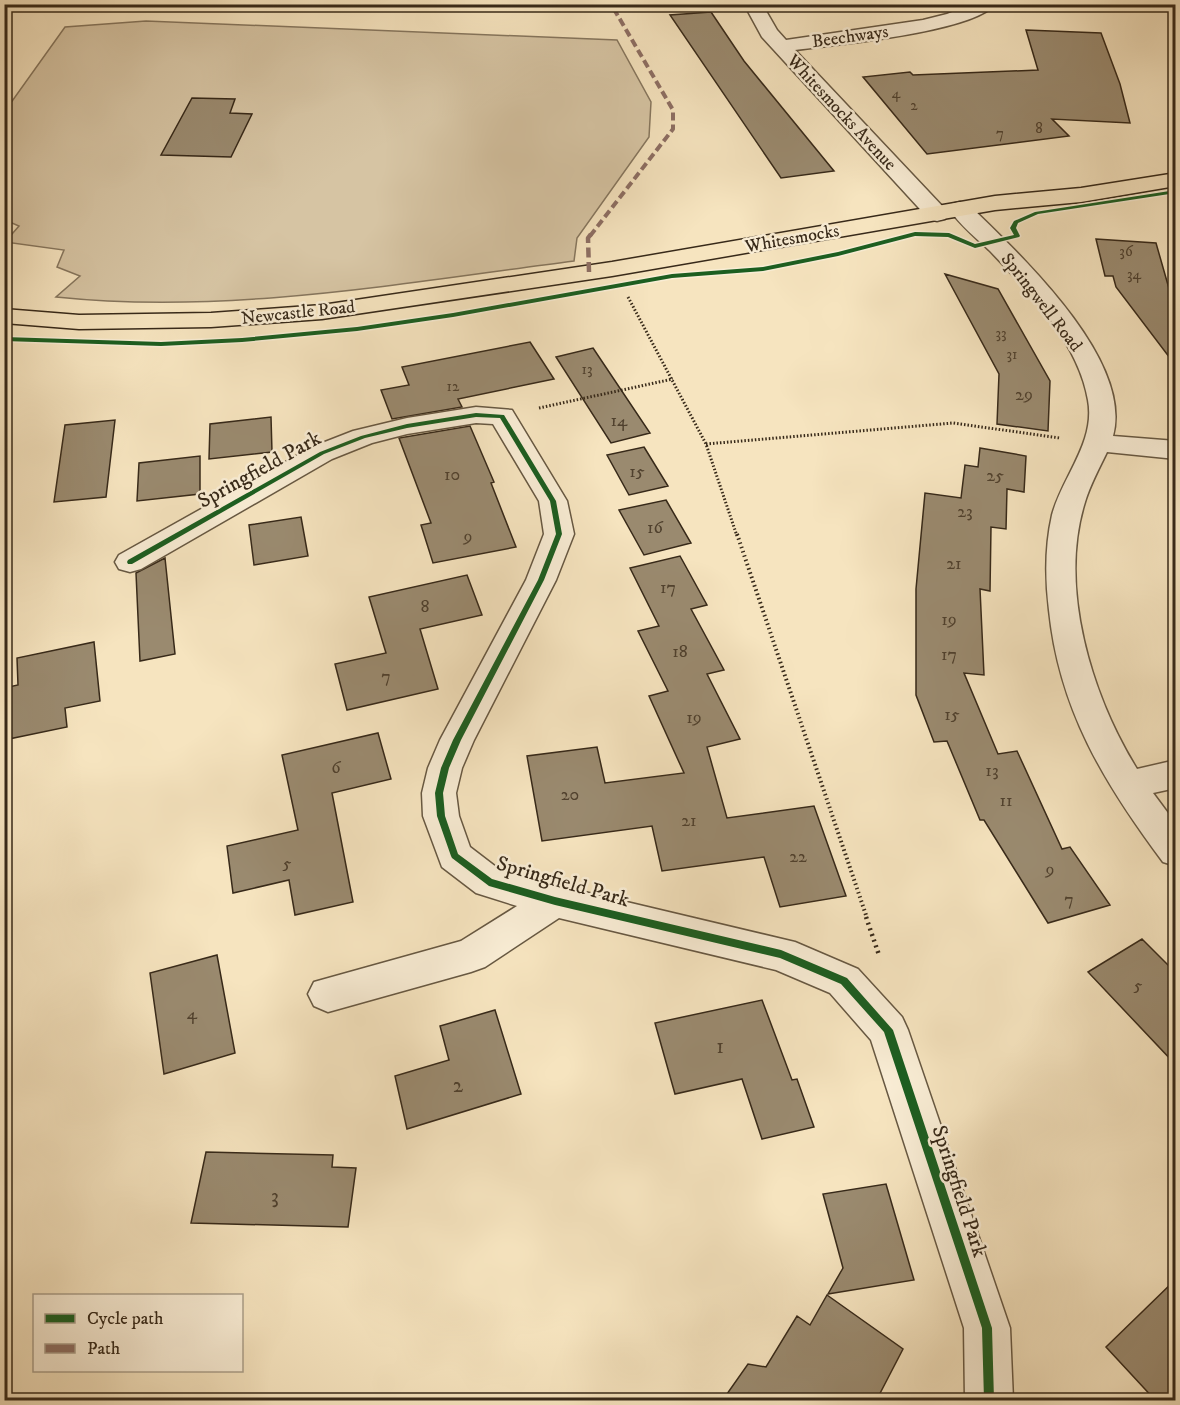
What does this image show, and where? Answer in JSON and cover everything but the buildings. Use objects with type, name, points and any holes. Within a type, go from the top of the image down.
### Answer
[{"type":"highway","name":"Whitesmocks","points":[[995,203],[1061,185],[1176,165]]},
{"type":"highway","name":"Whitesmocks","points":[[601,271],[995,203],[1081,195],[1176,179]]},
{"type":"highway","name":"Newcastle Road","points":[[4,316],[79,322],[211,320],[311,313],[601,271]]},
{"type":"street","name":"Whitesmocks Avenue","points":[[753,4],[769,33],[781,46],[949,211]]},
{"type":"street","name":"Beechways","points":[[781,46],[926,24],[972,14],[986,4]]},
{"type":"street","name":"Springwell Road","points":[[949,211],[1028,279],[1077,341],[1098,384],[1102,415],[1099,443],[1070,501],[1061,547],[1062,593],[1072,664],[1096,727],[1128,785],[1176,851]]},
{"type":"street","name":"Springfield Park","points":[[130,561],[322,453],[363,437],[407,426],[476,415],[502,416],[553,501],[559,534],[541,580],[449,759],[440,793],[441,816],[455,856],[489,882],[555,901],[781,954],[844,981],[888,1030],[987,1328],[989,1401]]},
{"type":"street","points":[[1099,443],[1176,450]]},
{"type":"street","points":[[1128,785],[1176,774]]},
{"type":"street","name":"Springfield Park","points":[[328,994],[471,955],[555,901]]},
{"type":"path","points":[[601,271],[673,379],[706,444],[875,942],[880,964]]},
{"type":"path","points":[[502,416],[673,379]]},
{"type":"path","points":[[706,444],[953,423],[1099,443]]},
{"type":"shaded area","points":[[146,21],[617,40],[651,102],[649,137],[577,238],[574,261],[380,287],[250,299],[121,302],[56,297],[80,276],[57,267],[64,250],[5,242],[19,226],[5,220],[5,111],[65,27]]},
{"type":"marked path","points":[[589,272],[588,238],[673,129],[673,110],[611,4]]},
{"type":"cycle path","points":[[4,339],[161,344],[242,340],[357,329],[453,315],[672,276],[763,269],[838,254],[915,234],[949,235],[975,246],[1017,236],[1013,228],[1016,222],[1037,213],[1176,191]]},
{"type":"cycle path","points":[[130,562],[322,453],[363,437],[407,426],[476,415],[502,416],[553,501],[559,534],[541,580],[457,740],[445,768],[439,793],[441,816],[455,856],[489,882],[555,901],[781,954],[844,981],[888,1030],[987,1328],[989,1400]]}]
